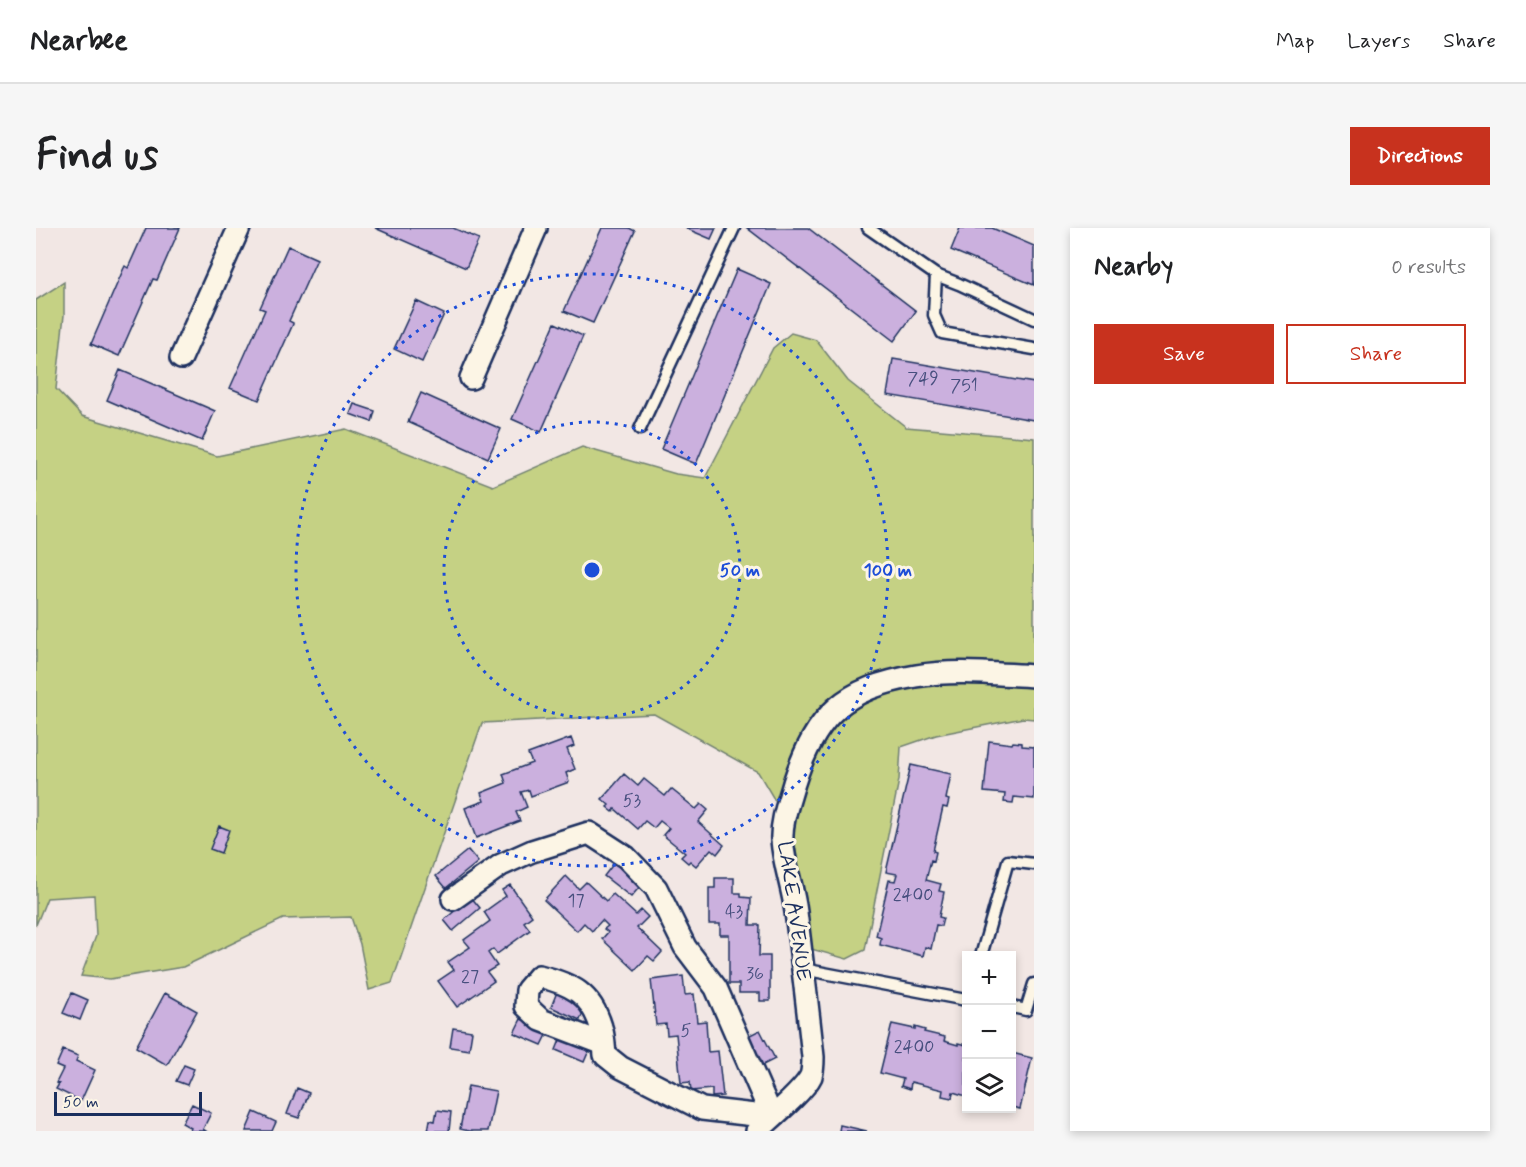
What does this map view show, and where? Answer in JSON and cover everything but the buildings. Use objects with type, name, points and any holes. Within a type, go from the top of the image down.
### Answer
[{"type":"street","points":[[181,358],[239,228]]},
{"type":"street","points":[[471,378],[536,228]]},
{"type":"street","name":"LAKE AVENUE","points":[[765,1124],[810,1078],[813,1069],[794,898],[782,839],[783,823],[798,770],[820,724],[845,700],[883,684],[915,676],[949,672],[1034,676]]},
{"type":"street","points":[[453,899],[501,865],[532,851],[589,833],[626,857],[656,888],[685,947],[716,988],[765,1124]]},
{"type":"street","points":[[604,1044],[605,1055],[620,1067],[702,1108],[765,1124]]},
{"type":"lane","points":[[640,429],[734,228]]},
{"type":"lane","points":[[868,228],[936,275],[1034,319]]},
{"type":"lane","points":[[936,275],[934,315],[942,333],[1034,349]]},
{"type":"lane","points":[[982,951],[1008,861],[1034,864]]},
{"type":"lane","points":[[803,969],[962,999]]},
{"type":"lane","points":[[1016,1008],[1026,1010],[1034,984]]},
{"type":"green space","points":[[64,282],[64,315],[56,389],[82,416],[217,456],[346,429],[493,486],[582,447],[676,474],[705,478],[773,348],[791,333],[816,340],[848,381],[906,427],[1034,438],[1034,719],[1023,718],[936,735],[901,747],[899,780],[865,950],[847,959],[811,949],[793,831],[758,772],[654,714],[482,723],[392,983],[369,990],[360,944],[351,917],[283,919],[183,967],[110,979],[81,976],[96,936],[94,895],[47,898],[36,925],[36,300]]}]
